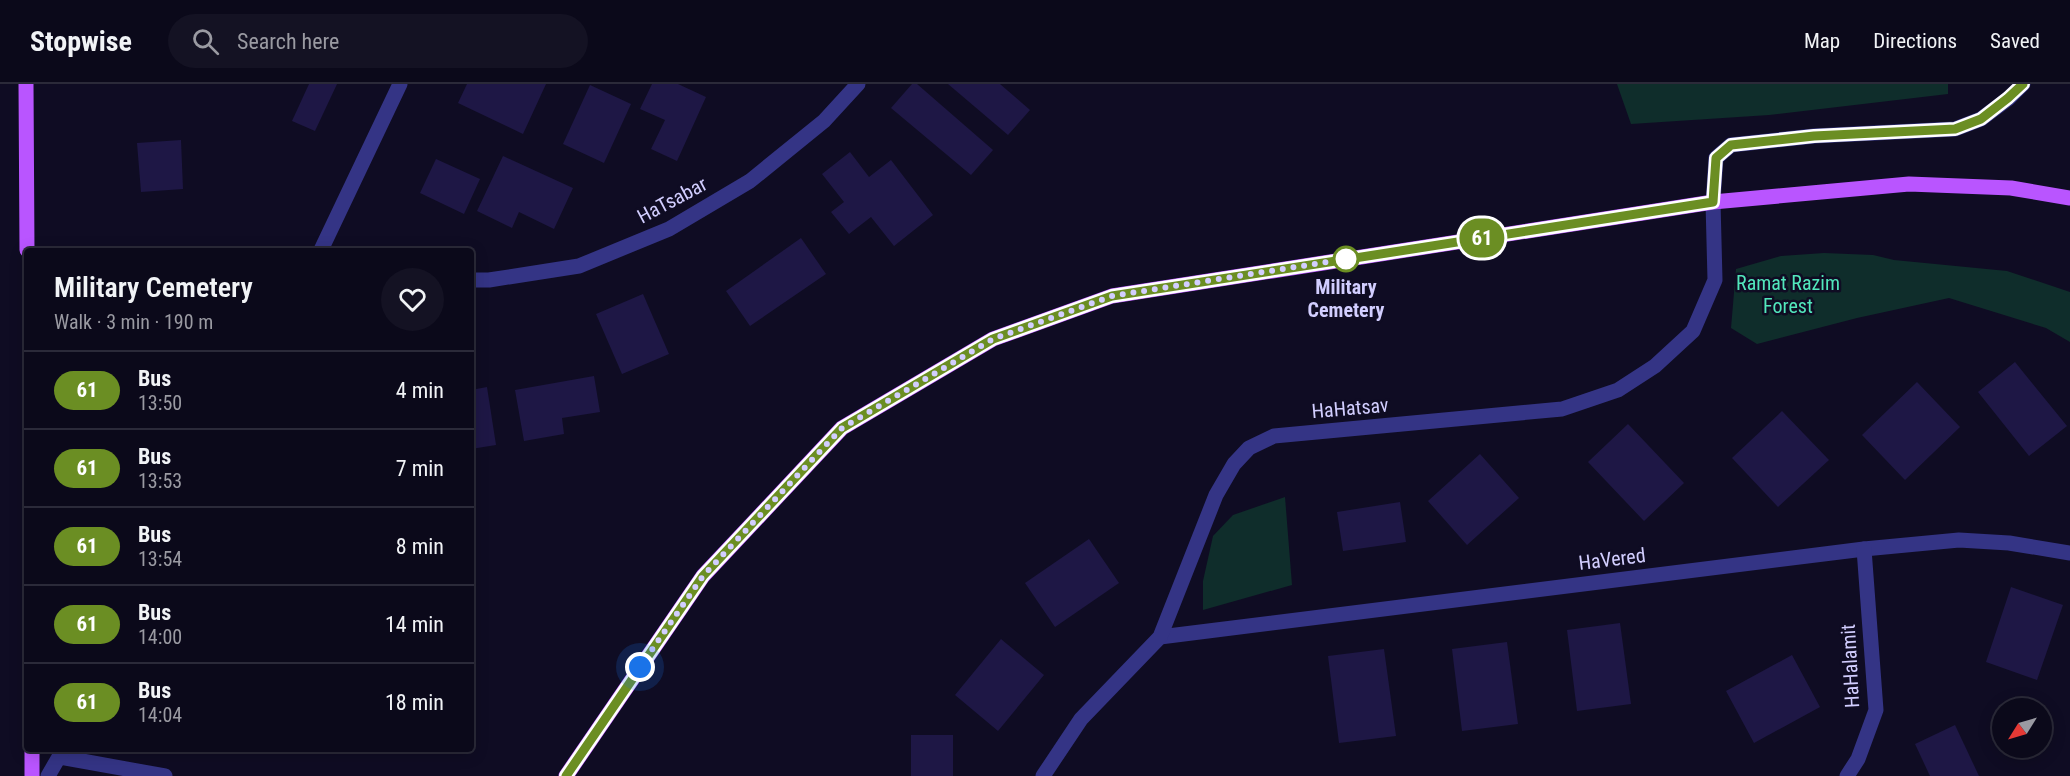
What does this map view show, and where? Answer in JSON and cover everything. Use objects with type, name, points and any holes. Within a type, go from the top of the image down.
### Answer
[{"type":"main road","points":[[26,84],[27,248]]},
{"type":"main road","points":[[566,776],[703,576],[842,428],[993,339],[1112,296],[1713,202],[1909,184],[2011,188],[2070,198]]},
{"type":"main road","points":[[32,752],[32,776]]},
{"type":"street","points":[[322,248],[400,84]]},
{"type":"street","name":"HaTsabar","points":[[474,280],[489,280],[579,266],[669,229],[750,181],[824,121],[858,84]]},
{"type":"street","name":"HaHatsav","points":[[1043,776],[1081,719],[1160,637],[1216,495],[1234,464],[1249,448],[1274,436],[1562,409],[1618,390],[1655,366],[1693,331],[1714,280],[1713,202],[1716,158],[1731,145],[1814,136],[1955,129],[1981,119],[2023,84]]},
{"type":"street","name":"HaVered","points":[[1160,637],[1864,549],[1959,540],[2009,543],[2070,553]]},
{"type":"street","name":"HaHalamit","points":[[1847,776],[1858,759],[1875,710],[1864,549]]},
{"type":"street","points":[[48,776],[62,753],[165,776]]},
{"type":"green space","points":[[1617,84],[1948,84],[1948,94],[1769,115],[1631,124]]},
{"type":"green space","name":"Ramat Razim Forest","points":[[1824,253],[1873,255],[1894,260],[2007,271],[2070,292],[2070,342],[2046,328],[1949,298],[1857,318],[1757,344],[1731,328],[1736,269],[1781,256]]},
{"type":"green space","points":[[1285,497],[1292,585],[1203,610],[1203,581],[1213,536],[1233,515]]},
{"type":"building","points":[[309,84],[337,84],[315,131],[292,121]]},
{"type":"building","points":[[467,84],[546,84],[523,134],[458,103]]},
{"type":"building","points":[[652,84],[678,84],[706,97],[677,161],[651,149],[665,120],[640,109]]},
{"type":"building","points":[[912,84],[917,84],[993,150],[971,175],[891,108]]},
{"type":"building","points":[[948,84],[1000,84],[1030,110],[1008,135]]},
{"type":"building","points":[[590,85],[631,104],[604,163],[563,144]]},
{"type":"building","points":[[181,140],[183,189],[141,192],[137,143]]},
{"type":"building","points":[[850,152],[869,177],[891,160],[933,215],[894,246],[871,217],[849,234],[831,212],[844,202],[822,174]]},
{"type":"building","points":[[503,156],[573,188],[554,229],[519,212],[512,228],[477,211]]},
{"type":"building","points":[[436,159],[480,179],[464,214],[420,193]]},
{"type":"building","points":[[801,238],[826,274],[750,326],[726,291]]},
{"type":"building","points":[[643,294],[669,354],[622,374],[596,314]]},
{"type":"building","points":[[2015,362],[2067,426],[2029,456],[1978,392]]},
{"type":"building","points":[[594,376],[600,412],[562,418],[564,434],[524,441],[515,390]]},
{"type":"building","points":[[1917,382],[1960,427],[1905,480],[1862,435]]},
{"type":"building","points":[[487,387],[496,445],[474,449],[474,389]]},
{"type":"building","points":[[1782,411],[1829,460],[1778,507],[1732,458]]},
{"type":"building","points":[[1628,424],[1684,483],[1644,521],[1588,462]]},
{"type":"building","points":[[1480,454],[1519,498],[1467,545],[1428,501]]},
{"type":"building","points":[[1400,502],[1406,542],[1343,551],[1337,512]]},
{"type":"building","points":[[1089,539],[1119,583],[1055,627],[1025,583]]},
{"type":"building","points":[[2011,587],[2063,605],[2037,680],[1986,662]]},
{"type":"building","points":[[1620,623],[1631,704],[1577,711],[1567,630]]},
{"type":"building","points":[[1001,639],[1044,675],[998,731],[955,695]]},
{"type":"building","points":[[1507,642],[1518,724],[1462,731],[1452,649]]},
{"type":"building","points":[[1384,649],[1396,736],[1339,743],[1328,656]]},
{"type":"building","points":[[1792,655],[1820,707],[1754,743],[1726,691]]},
{"type":"building","points":[[1955,725],[1979,776],[1930,776],[1915,744]]},
{"type":"building","points":[[911,735],[953,735],[953,776],[911,776]]},
{"type":"bus line","name":"61","points":[[566,776],[703,576],[842,428],[993,339],[1112,296],[1713,202],[1716,158],[1731,145],[1814,136],[1955,129],[1981,119],[2023,84]]},
{"type":"place","name":"Military Cemetery","points":[[1346,259]]},
{"type":"route","points":[[640,667],[703,576],[842,428],[993,339],[1112,296],[1346,259]]}]
